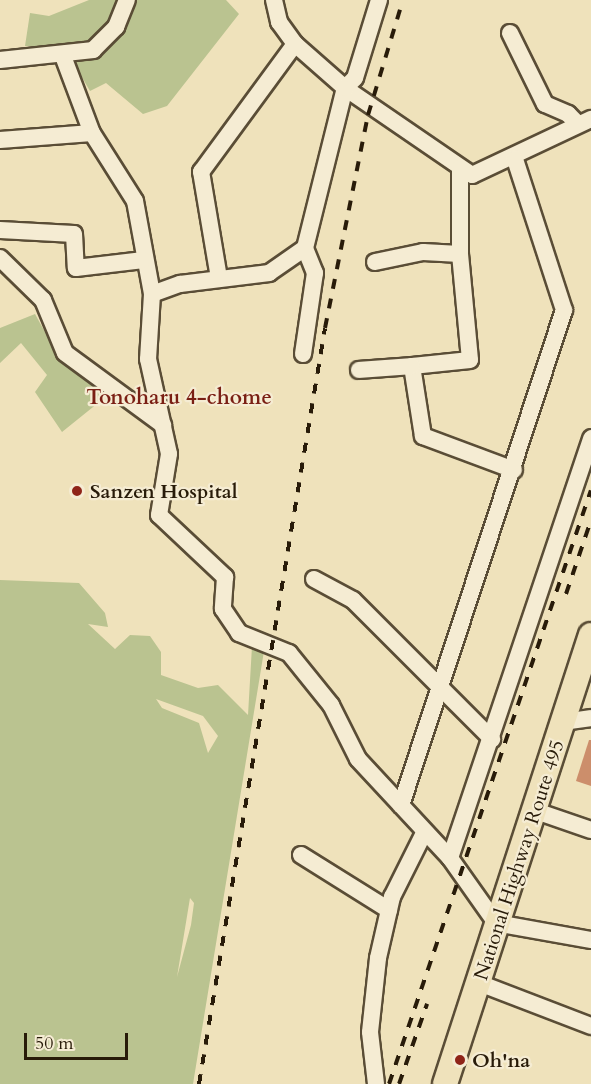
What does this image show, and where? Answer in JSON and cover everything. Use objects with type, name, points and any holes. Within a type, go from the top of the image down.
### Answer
[{"type":"highway","name":"National Highway Route 495","points":[[445,1084],[591,635]]},
{"type":"street","points":[[0,60],[63,56],[93,50],[116,27],[127,0]]},
{"type":"street","points":[[274,0],[279,22],[295,44],[345,88],[472,175],[515,159],[584,122]]},
{"type":"street","points":[[303,354],[315,273],[305,248],[345,88],[355,78],[379,0]]},
{"type":"street","points":[[510,33],[545,104],[584,122]]},
{"type":"street","points":[[219,278],[201,172],[295,44]]},
{"type":"street","points":[[63,56],[92,133],[135,201],[152,294],[148,359],[169,454],[159,515],[225,577],[223,609],[239,633],[289,653],[331,705],[358,759],[424,833],[450,858],[496,923],[591,940]]},
{"type":"street","points":[[0,140],[92,133]]},
{"type":"street","points":[[401,805],[438,687],[514,470],[564,310],[515,159]]},
{"type":"street","points":[[359,370],[470,360],[460,254],[460,168]]},
{"type":"street","points":[[0,230],[74,234],[76,268],[144,260]]},
{"type":"street","points":[[152,294],[219,278],[269,273],[305,248]]},
{"type":"street","points":[[375,262],[423,252],[460,254]]},
{"type":"street","points":[[0,258],[42,300],[65,353],[164,425]]},
{"type":"street","points":[[412,366],[423,436],[514,470]]},
{"type":"street","points":[[450,858],[492,739],[591,438]]},
{"type":"street","points":[[314,579],[353,600],[492,739]]},
{"type":"street","points":[[563,722],[591,718]]},
{"type":"street","points":[[533,810],[591,830]]},
{"type":"street","points":[[376,1084],[370,1032],[389,910],[424,833]]},
{"type":"street","points":[[301,855],[389,910]]},
{"type":"street","points":[[479,983],[591,1026]]},
{"type":"green space","points":[[89,0],[226,0],[239,14],[167,106],[143,114],[106,83],[90,91],[73,62],[49,47],[25,46],[30,13],[49,16]]},
{"type":"green space","points":[[35,314],[60,359],[103,388],[103,399],[62,432],[35,392],[47,375],[21,343],[0,363],[0,328]]},
{"type":"green space","points":[[0,580],[79,583],[105,613],[108,627],[88,624],[115,649],[130,635],[150,636],[161,652],[161,675],[198,688],[218,685],[248,715],[252,646],[264,651],[193,1084],[0,1084]],"holes":[[[156,699],[203,716],[218,736],[208,753],[199,723],[162,708]],[[190,898],[194,903],[191,925],[177,977]]]},
{"type":"building","points":[[589,740],[591,740],[591,786],[576,781]]},
{"type":"railway","points":[[199,1084],[325,328],[368,115],[403,0]]},
{"type":"railway","points":[[389,1084],[591,490]]},
{"type":"railway","points":[[566,594],[591,520]]},
{"type":"railway","points":[[399,1084],[427,1004]]},
{"type":"place","name":"Sanzen Hospital","points":[[77,491]]},
{"type":"place","name":"Oh'na","points":[[460,1060]]},
{"type":"district","name":"Tonoharu 4-chome","points":[[179,398]]}]
